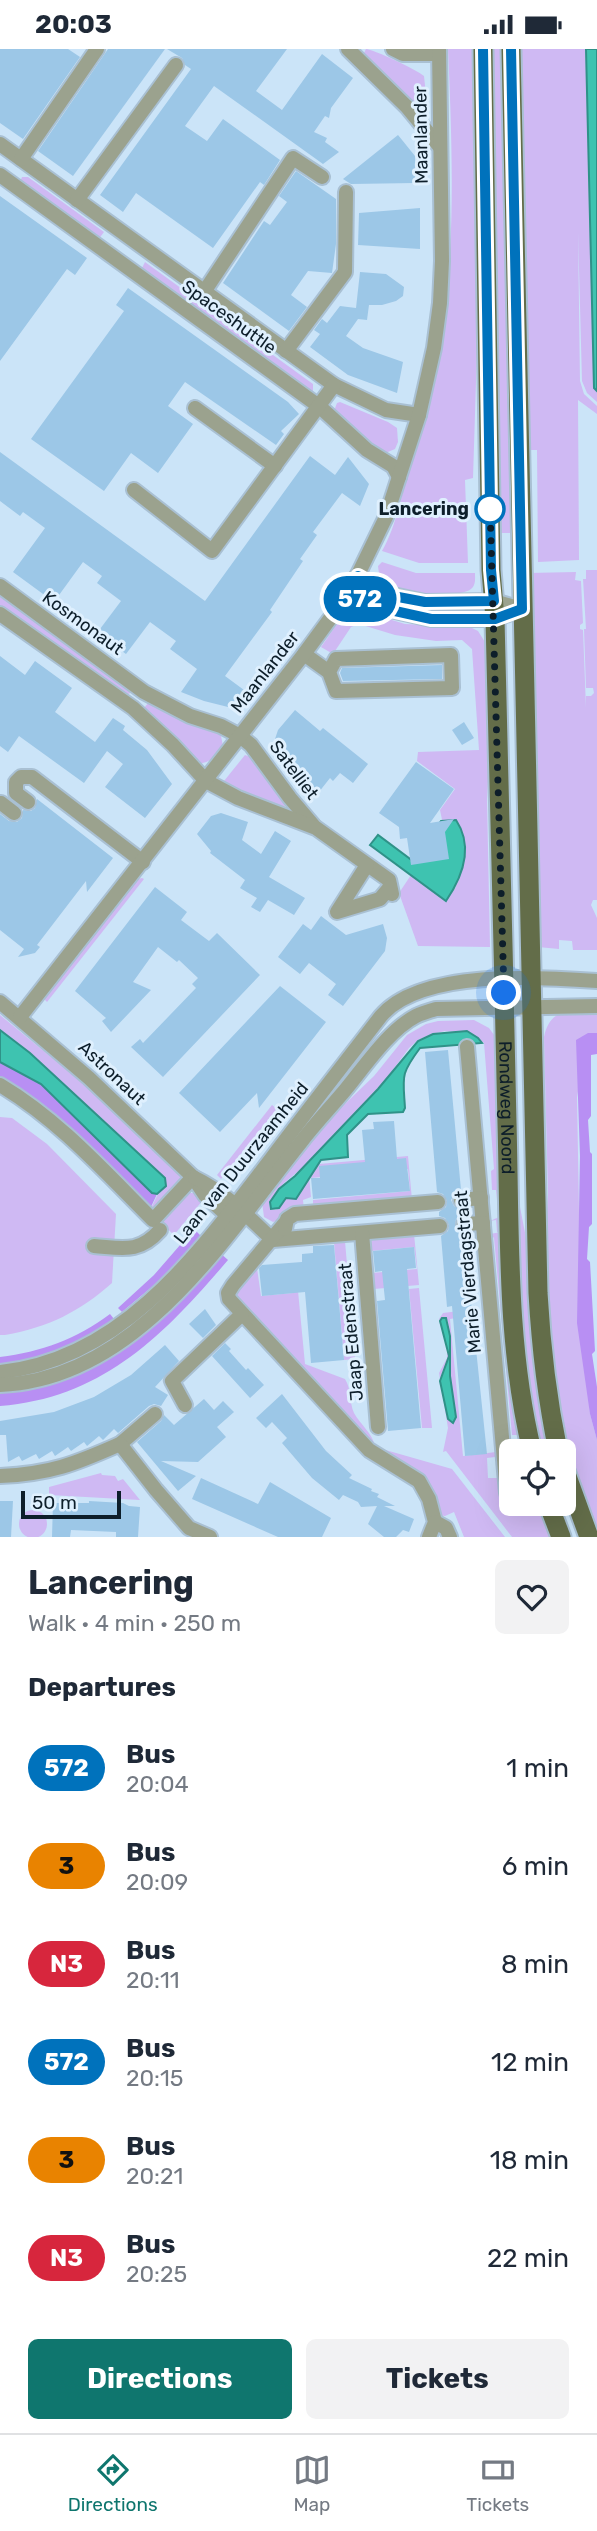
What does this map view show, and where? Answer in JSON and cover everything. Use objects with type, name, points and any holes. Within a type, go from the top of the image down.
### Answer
[{"type":"main road","name":"Rondweg Noord","points":[[483,49],[490,493],[509,1233],[515,1344],[520,1390],[530,1439]]},
{"type":"main road","name":"Rondweg Noord","points":[[511,49],[537,1293],[542,1359],[556,1439]]},
{"type":"main road","points":[[576,1501],[589,1537]]},
{"type":"main road","points":[[553,1516],[561,1537]]},
{"type":"street","points":[[21,159],[97,49]]},
{"type":"street","points":[[393,49],[403,54],[439,51]]},
{"type":"street","points":[[354,51],[407,107],[440,147]]},
{"type":"street","name":"Maanlander","points":[[20,1017],[206,781],[349,593],[386,517],[419,415],[434,348],[440,303],[439,51]]},
{"type":"street","points":[[77,200],[176,65]]},
{"type":"street","name":"Spaceshuttle","points":[[1,146],[334,386],[386,410],[419,415]]},
{"type":"street","name":"Spaceshuttle","points":[[204,292],[293,157],[321,177]]},
{"type":"street","name":"Spaceshuttle","points":[[0,175],[320,407],[367,450],[393,466],[399,477]]},
{"type":"street","name":"Spaceshuttle","points":[[286,351],[345,272],[346,192]]},
{"type":"street","points":[[115,258],[127,237]]},
{"type":"street","points":[[134,490],[212,551],[334,386]]},
{"type":"street","points":[[195,408],[275,466]]},
{"type":"street","points":[[358,576],[393,596],[494,610]]},
{"type":"street","name":"Kosmonaut","points":[[0,586],[144,692],[190,716],[221,726],[240,736]]},
{"type":"street","points":[[349,593],[377,607],[431,619],[522,609]]},
{"type":"street","points":[[0,614],[133,708],[173,745],[206,781]]},
{"type":"street","points":[[304,654],[329,672],[336,691],[452,688],[451,655],[336,659],[329,672]]},
{"type":"street","points":[[133,708],[144,692]]},
{"type":"street","name":"Satelliet","points":[[240,736],[251,745],[316,828],[388,880],[391,890],[380,899],[337,912],[367,865]]},
{"type":"street","points":[[28,802],[16,793],[16,782],[21,777],[32,778],[143,862]]},
{"type":"street","name":"Satelliet","points":[[206,781],[238,799],[316,828]]},
{"type":"street","points":[[0,804],[14,813]]},
{"type":"street","name":"Laan van Duurzaamheid","points":[[0,1385],[30,1383],[83,1364],[111,1349],[149,1320],[188,1282],[236,1211],[381,1016],[393,1004],[425,990],[474,980],[597,981]]},
{"type":"street","name":"Astronaut","points":[[0,1002],[89,1077],[194,1177],[211,1185],[236,1211],[273,1240]]},
{"type":"street","name":"Laan van Duurzaamheid","points":[[0,1371],[25,1369],[64,1357],[104,1336],[131,1317],[157,1294],[236,1211],[302,1141],[395,1032],[415,1016],[436,1009],[597,1006]]},
{"type":"street","name":"Marie Vierdagstraat","points":[[467,1047],[502,1439]]},
{"type":"street","points":[[0,1085],[60,1126],[153,1220],[194,1177]]},
{"type":"street","points":[[461,1200],[481,1198]]},
{"type":"street","points":[[429,1537],[435,1522],[429,1499],[419,1481],[369,1450],[229,1299],[230,1289],[294,1215],[438,1202]]},
{"type":"street","points":[[285,1223],[285,1232],[290,1239]]},
{"type":"street","points":[[464,1224],[483,1223]]},
{"type":"street","points":[[273,1240],[434,1227]]},
{"type":"street","points":[[94,1246],[131,1249],[144,1245],[160,1230]]},
{"type":"street","name":"Jaap Edenstraat","points":[[362,1233],[378,1427]]},
{"type":"street","points":[[185,1405],[172,1381],[242,1314]]},
{"type":"street","points":[[0,1476],[30,1475],[71,1466],[120,1444],[155,1414]]},
{"type":"street","points":[[120,1444],[189,1528],[210,1537]]},
{"type":"street","points":[[435,1522],[446,1528],[450,1537]]},
{"type":"shaded area","points":[[366,49],[395,60],[424,76],[427,104],[408,100],[391,87],[363,55]]},
{"type":"shaded area","points":[[448,49],[475,49],[478,318],[473,478],[465,480],[468,563],[419,563],[382,551],[395,521],[420,432],[442,331],[451,226],[452,154]]},
{"type":"shaded area","points":[[487,49],[500,49],[513,533],[501,533]]},
{"type":"shaded area","points":[[515,49],[586,49],[594,388],[597,391],[597,402],[587,393],[582,381],[578,231],[580,381],[584,394],[597,406],[597,414],[578,400],[579,560],[538,562],[537,450],[531,450],[526,398]]},
{"type":"shaded area","points":[[586,49],[597,49],[597,391],[594,388]]},
{"type":"shaded area","points":[[22,177],[28,177],[104,232],[98,240],[20,182]]},
{"type":"shaded area","points":[[145,262],[313,384],[313,391],[309,393],[140,272]]},
{"type":"shaded area","points":[[340,402],[397,428],[398,442],[395,449],[383,454],[334,411]]},
{"type":"shaded area","points":[[382,562],[416,573],[475,573],[474,584],[471,589],[454,594],[394,589],[387,586],[379,575],[378,566]]},
{"type":"shaded area","points":[[586,570],[597,570],[597,900],[593,900],[591,905],[597,918],[597,950],[573,950],[572,941],[559,940],[559,949],[538,947],[528,573],[576,572],[575,580],[581,581],[583,623],[580,629],[583,630],[586,708],[586,696],[594,693],[593,688],[586,688],[583,579],[586,579]]},
{"type":"shaded area","points":[[0,592],[130,687],[132,692],[125,696],[0,608]]},
{"type":"shaded area","points":[[359,610],[405,624],[470,627],[478,631],[490,650],[491,725],[487,799],[490,947],[418,946],[399,893],[411,875],[446,901],[456,887],[440,810],[455,789],[417,761],[418,752],[479,750],[472,649],[462,640],[436,641],[395,635],[359,624],[351,627],[333,654],[321,647],[342,619]]},
{"type":"shaded area","points":[[149,702],[206,726],[221,736],[223,746],[213,758],[198,764],[146,713],[144,708]]},
{"type":"shaded area","points":[[245,755],[253,758],[286,803],[284,808],[229,787],[224,781]]},
{"type":"shaded area","points":[[456,820],[464,841],[464,861],[457,882],[446,901],[370,845],[378,835],[413,861],[441,821]]},
{"type":"shaded area","points":[[138,879],[144,879],[47,1002],[44,999]]},
{"type":"shaded area","points":[[597,1009],[597,1033],[588,1033],[577,1097],[579,1211],[590,1414],[597,1440],[597,1537],[576,1482],[576,1439],[563,1439],[555,1407],[544,1264],[548,1194],[544,1037],[551,1020],[570,1011]]},
{"type":"shaded area","points":[[0,1015],[91,1090],[180,1172],[181,1181],[158,1207],[151,1208],[158,1194],[166,1186],[165,1178],[30,1053],[0,1030]]},
{"type":"shaded area","points":[[474,1020],[489,1028],[497,1039],[523,1439],[512,1435],[494,1238],[490,1234],[501,1232],[497,1232],[496,1220],[490,1221],[499,1217],[496,1190],[492,1190],[491,1171],[494,1169],[484,1043],[467,1031],[445,1031],[418,1040],[384,1082],[301,1169],[284,1183],[269,1202],[270,1209],[276,1210],[286,1199],[296,1199],[309,1176],[311,1197],[303,1200],[304,1210],[273,1222],[264,1217],[262,1202],[324,1124],[374,1076],[407,1035],[426,1024]]},
{"type":"shaded area","points":[[0,1030],[30,1053],[165,1178],[166,1186],[157,1194],[152,1193],[41,1084],[0,1062]]},
{"type":"shaded area","points":[[467,1031],[482,1043],[420,1048],[404,1076],[403,1112],[368,1114],[347,1135],[348,1157],[321,1160],[296,1199],[286,1198],[279,1208],[271,1209],[270,1202],[279,1189],[295,1176],[378,1089],[418,1041],[433,1034]]},
{"type":"shaded area","points":[[588,1033],[597,1033],[597,1054],[591,1055],[591,1116],[588,1120],[592,1154],[592,1224],[589,1227],[587,1259],[590,1262],[595,1351],[592,1354],[597,1387],[597,1440],[590,1414],[577,1323],[580,1156],[576,1040]]},
{"type":"shaded area","points":[[0,1062],[41,1084],[152,1193],[157,1194],[150,1209],[0,1080]]},
{"type":"shaded area","points":[[272,1105],[277,1109],[221,1179],[217,1175]]},
{"type":"shaded area","points":[[0,1117],[12,1118],[47,1144],[116,1214],[112,1283],[63,1317],[36,1328],[5,1335],[0,1335]]},
{"type":"shaded area","points":[[408,1156],[412,1200],[313,1208],[313,1200],[410,1191],[408,1169],[311,1178],[319,1164]]},
{"type":"shaded area","points":[[189,1193],[196,1193],[203,1200],[174,1235],[159,1221]]},
{"type":"shaded area","points":[[519,1202],[528,1248],[549,1439],[538,1439],[534,1420],[525,1358],[518,1265]]},
{"type":"shaded area","points":[[194,1229],[203,1238],[178,1265],[122,1312],[118,1308],[154,1275]]},
{"type":"shaded area","points":[[414,1234],[419,1285],[374,1289],[372,1273],[417,1269],[414,1247],[371,1251],[373,1238]]},
{"type":"shaded area","points":[[345,1241],[355,1359],[344,1360],[334,1242]]},
{"type":"shaded area","points":[[219,1252],[228,1260],[180,1313],[129,1358],[101,1376],[70,1390],[37,1401],[0,1406],[0,1390],[105,1358]]},
{"type":"shaded area","points":[[257,1268],[261,1296],[293,1293],[296,1270],[305,1364],[345,1379],[354,1413],[370,1435],[375,1448],[235,1300],[235,1289]]},
{"type":"shaded area","points":[[419,1288],[432,1428],[422,1428],[409,1289]]},
{"type":"shaded area","points":[[459,1311],[474,1312],[475,1315],[450,1319],[463,1456],[496,1452],[495,1457],[487,1458],[488,1478],[498,1478],[499,1516],[545,1516],[553,1537],[512,1537],[446,1451],[443,1452],[448,1428],[441,1388],[448,1419],[456,1417],[446,1318],[441,1318],[449,1356],[440,1380],[439,1373],[447,1358],[447,1349],[439,1319],[443,1313]]},
{"type":"shaded area","points":[[110,1314],[114,1319],[74,1347],[47,1357],[0,1368],[0,1357],[30,1352],[58,1343],[85,1331]]},
{"type":"shaded area","points":[[446,1318],[450,1336],[450,1376],[456,1417],[453,1423],[448,1419],[440,1381],[449,1356],[440,1321]]},
{"type":"shaded area","points":[[382,1449],[452,1469],[505,1537],[464,1537],[454,1512],[445,1516],[438,1515],[435,1508],[383,1454]]},
{"type":"shaded area","points":[[101,1473],[115,1476],[118,1481],[123,1479],[140,1500],[49,1495],[49,1487]]},
{"type":"shaded area","points":[[28,1511],[38,1511],[46,1519],[46,1529],[38,1537],[28,1537],[20,1529],[20,1519]]},
{"type":"building","points":[[0,49],[68,49],[80,57],[23,139],[0,123]]},
{"type":"building","points":[[108,49],[165,49],[73,176],[38,151]]},
{"type":"building","points":[[167,49],[287,49],[256,91],[282,110],[322,54],[353,78],[331,108],[329,118],[325,116],[314,132],[327,138],[325,142],[339,152],[323,164],[214,86],[185,126],[207,141],[223,119],[280,160],[264,185],[260,182],[213,248],[136,193],[123,212],[100,195],[191,69],[185,65],[182,58]]},
{"type":"building","points":[[398,135],[415,156],[415,183],[351,184],[343,179]]},
{"type":"building","points":[[296,171],[336,199],[336,244],[332,273],[308,271],[291,295],[307,307],[289,331],[223,283],[264,221],[270,225],[287,202],[279,196]]},
{"type":"building","points":[[0,196],[87,258],[75,275],[67,269],[0,361]]},
{"type":"building","points":[[420,208],[420,249],[358,245],[359,213]]},
{"type":"building","points":[[360,272],[386,274],[404,287],[403,296],[396,301],[369,305],[367,320],[358,319],[346,336],[363,348],[403,362],[397,393],[348,375],[310,347],[320,334],[314,330],[322,319],[327,323],[340,306],[356,308]]},
{"type":"building","points":[[128,288],[288,402],[299,414],[281,431],[284,434],[276,445],[185,382],[168,406],[193,424],[158,473],[131,453],[104,491],[31,439],[124,311],[116,305]]},
{"type":"building","points":[[0,452],[205,601],[310,456],[335,475],[348,457],[369,484],[360,506],[342,493],[313,532],[317,535],[270,610],[272,612],[225,676],[244,690],[233,705],[228,707],[181,692],[197,669],[170,649],[176,641],[150,622],[126,654],[97,633],[121,601],[97,583],[102,576],[83,562],[54,602],[13,572],[45,528],[23,512],[20,516],[0,501]]},
{"type":"building","points":[[0,656],[25,675],[35,661],[72,688],[55,712],[95,742],[113,718],[125,726],[123,730],[147,750],[172,784],[145,818],[105,787],[123,764],[107,751],[84,783],[19,736],[8,752],[0,746]]},
{"type":"building","points":[[442,665],[442,679],[343,681],[340,673],[342,668]]},
{"type":"building","points":[[295,710],[320,731],[323,728],[368,764],[353,783],[340,773],[333,781],[330,778],[315,797],[291,767],[275,739],[278,730]]},
{"type":"building","points":[[464,722],[474,738],[462,745],[452,730]]},
{"type":"building","points":[[416,762],[454,789],[430,823],[454,819],[445,832],[449,859],[411,865],[407,838],[400,839],[399,827],[379,813]]},
{"type":"building","points":[[37,799],[113,858],[87,892],[86,881],[37,945],[40,947],[35,953],[18,957],[24,949],[0,930],[0,814],[9,821],[17,822],[22,818],[23,810],[31,811],[35,808]]},
{"type":"building","points":[[221,813],[248,822],[242,840],[261,854],[275,831],[291,841],[269,877],[305,898],[294,915],[268,900],[260,912],[251,907],[257,898],[240,888],[245,880],[210,853],[197,834],[211,816]]},
{"type":"building","points":[[155,887],[187,912],[181,920],[209,941],[217,933],[260,975],[163,1077],[131,1047],[140,1039],[143,1043],[196,988],[192,984],[198,978],[179,960],[177,962],[158,947],[133,982],[151,990],[111,1032],[102,1021],[106,1018],[75,991]]},
{"type":"building","points":[[321,916],[346,935],[383,924],[387,938],[385,951],[343,1006],[328,995],[336,984],[309,963],[300,974],[278,957],[303,924],[311,930]]},
{"type":"building","points":[[280,986],[326,1022],[259,1108],[257,1093],[220,1132],[179,1093]]},
{"type":"building","points":[[448,1050],[461,1190],[455,1193],[451,1200],[454,1206],[462,1210],[463,1215],[456,1219],[455,1225],[459,1232],[464,1234],[487,1454],[465,1456],[452,1306],[447,1307],[441,1236],[448,1231],[449,1225],[445,1218],[439,1216],[447,1201],[443,1194],[437,1192],[425,1052]]},
{"type":"building","points":[[394,1121],[397,1159],[406,1158],[410,1191],[313,1199],[311,1178],[320,1178],[319,1166],[365,1162],[362,1130],[374,1129],[373,1122]]},
{"type":"building","points":[[334,1245],[344,1360],[311,1363],[305,1292],[262,1296],[259,1268],[262,1265],[302,1262],[302,1254],[313,1253],[313,1246]]},
{"type":"building","points":[[414,1247],[416,1268],[407,1269],[421,1428],[388,1431],[377,1301],[385,1300],[382,1271],[375,1272],[373,1251]]},
{"type":"building","points":[[205,1309],[216,1325],[203,1338],[189,1324]]},
{"type":"building","points":[[225,1343],[246,1370],[248,1368],[264,1385],[250,1398],[212,1356]]},
{"type":"building","points":[[165,1345],[179,1361],[155,1387],[168,1395],[161,1406],[149,1406],[118,1433],[114,1429],[103,1440],[99,1436],[87,1446],[84,1442],[71,1451],[68,1447],[55,1456],[52,1451],[39,1459],[36,1454],[22,1461],[19,1456],[8,1462],[6,1435],[0,1435],[0,1421],[54,1412],[94,1397],[131,1375]]},
{"type":"building","points":[[282,1394],[326,1451],[352,1475],[349,1478],[372,1489],[371,1491],[379,1494],[377,1497],[395,1506],[384,1506],[414,1519],[409,1532],[403,1530],[396,1537],[384,1537],[368,1524],[377,1506],[361,1507],[358,1502],[343,1495],[339,1500],[312,1478],[282,1443],[287,1438],[272,1422],[266,1428],[256,1418]]},
{"type":"building","points":[[204,1399],[214,1410],[223,1401],[234,1412],[217,1427],[226,1437],[198,1462],[161,1461],[196,1476],[178,1491],[137,1442],[161,1421],[164,1415],[174,1425]]},
{"type":"building","points":[[201,1478],[258,1504],[270,1482],[331,1518],[322,1537],[278,1537],[192,1499]]},
{"type":"building","points":[[0,1501],[13,1501],[11,1537],[0,1537]]},
{"type":"building","points":[[89,1501],[140,1507],[138,1537],[116,1537],[116,1532],[71,1530],[70,1537],[52,1537],[53,1503]]},
{"type":"bus line","name":"572","points":[[483,49],[491,570],[494,601],[425,602],[393,596],[358,576],[349,593],[377,607],[431,619],[495,619],[522,609],[511,49]]},
{"type":"place","name":"Lancering","points":[[490,509]]},
{"type":"route","points":[[490,509],[490,506],[504,993]]}]
